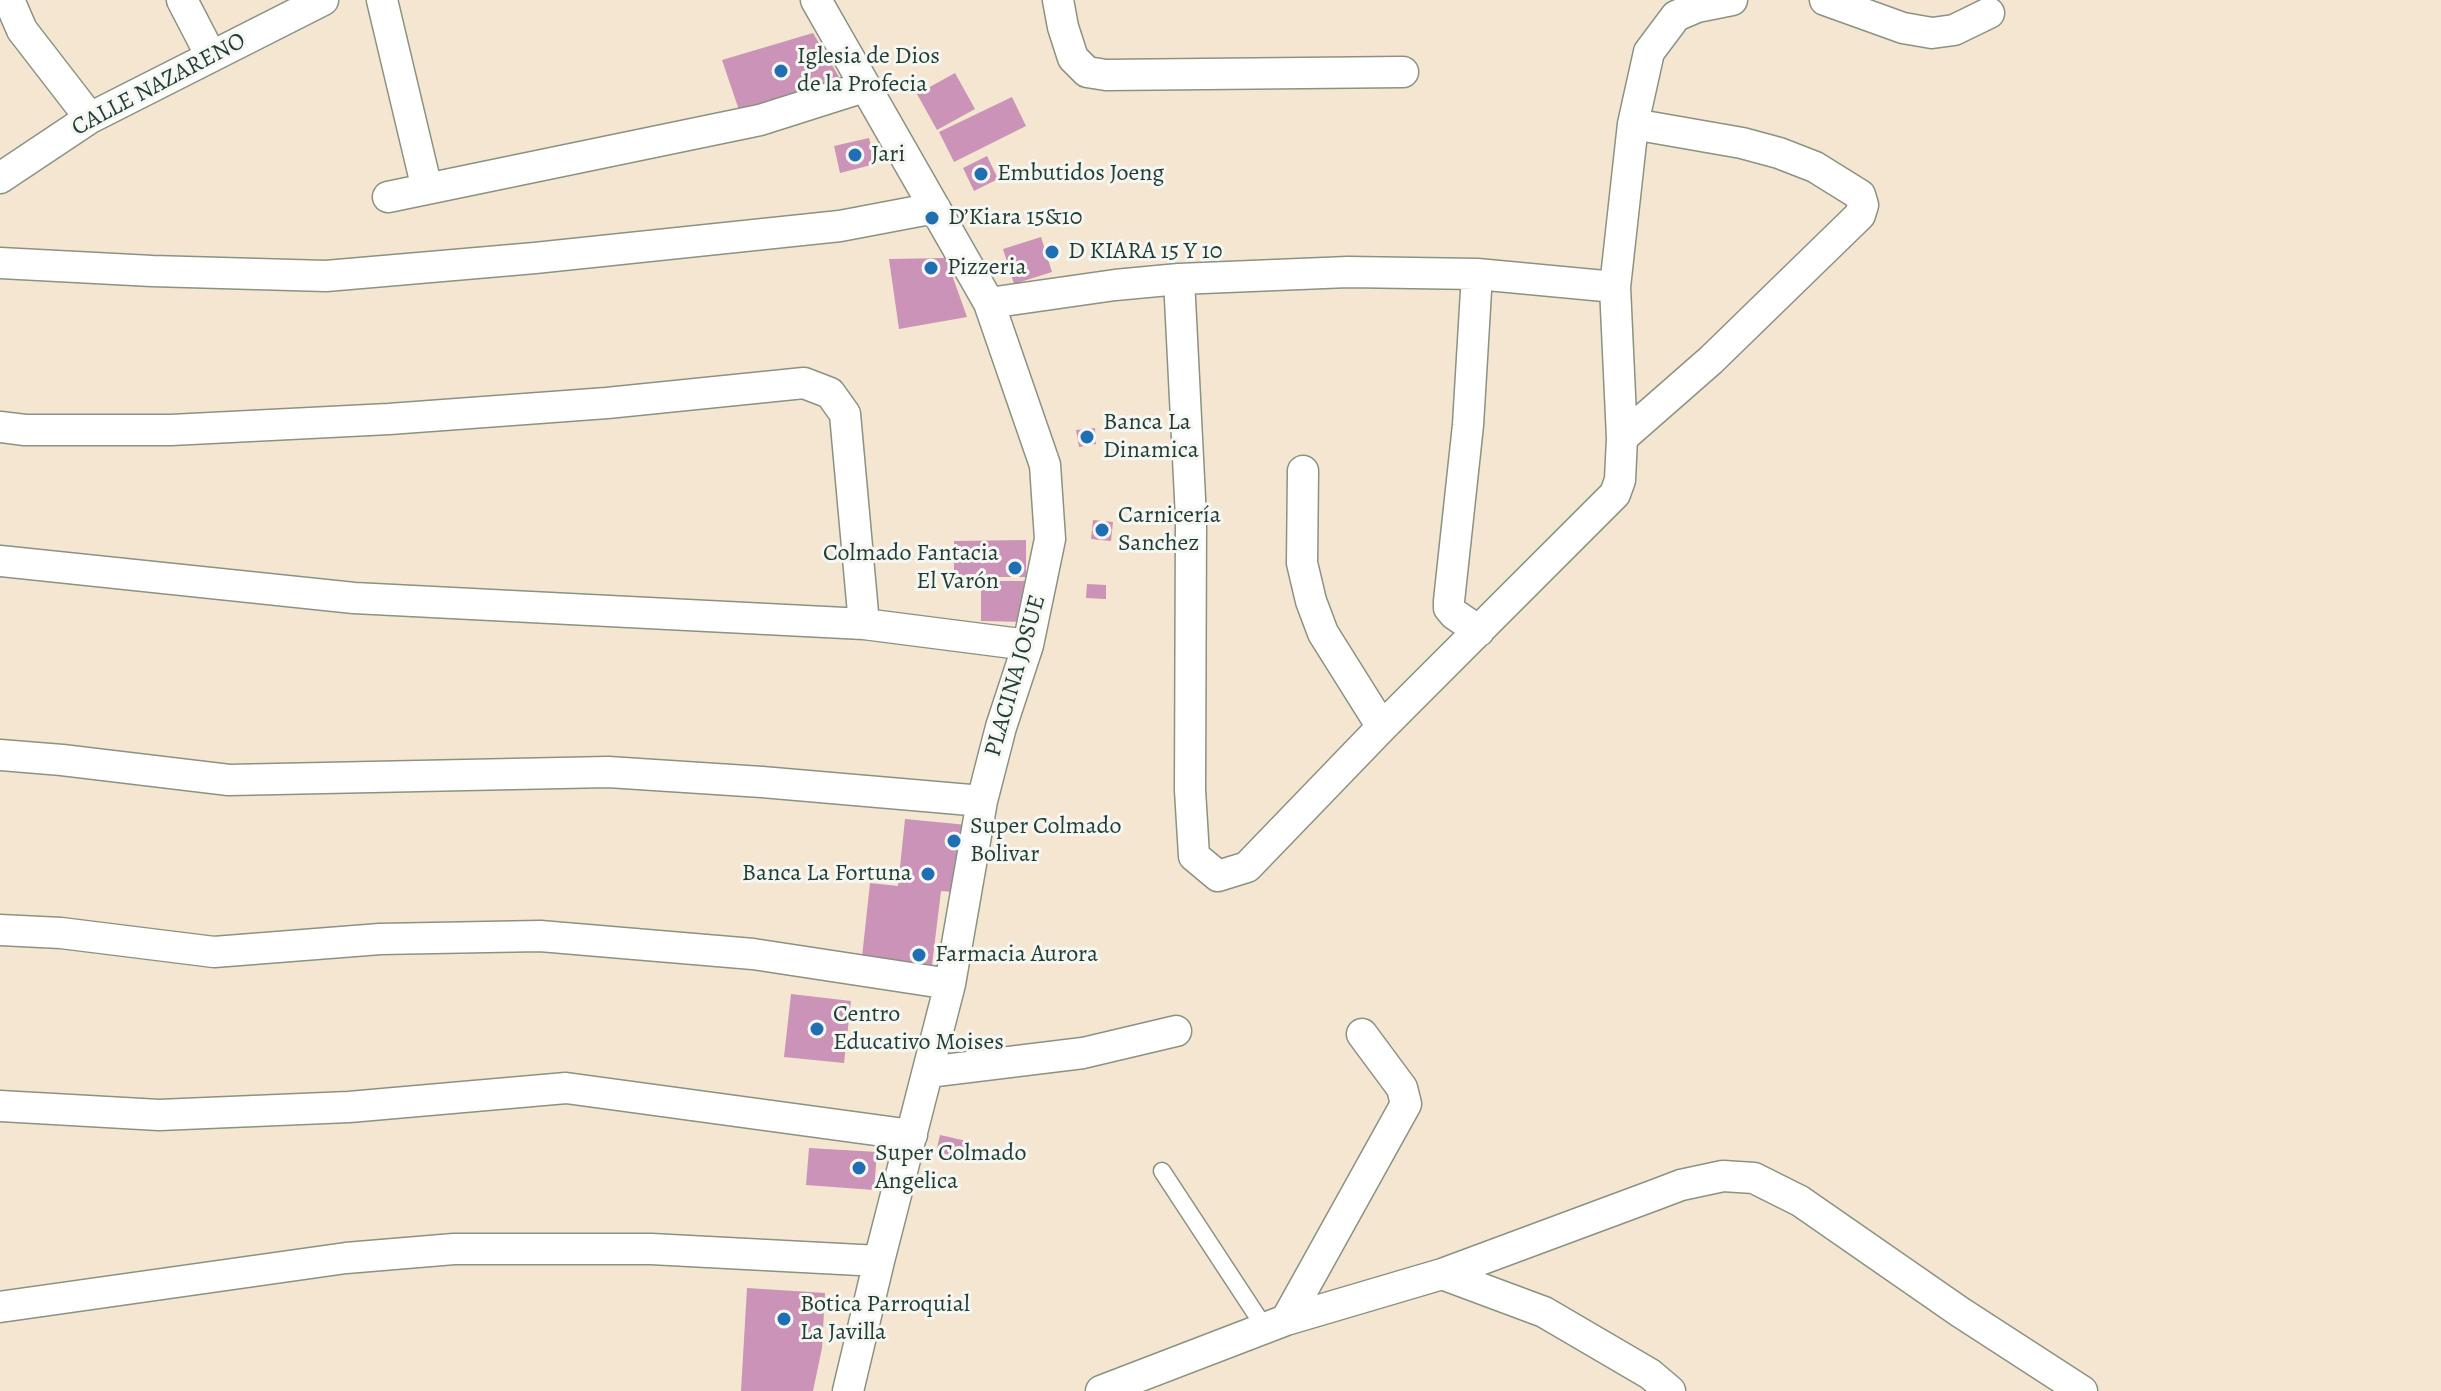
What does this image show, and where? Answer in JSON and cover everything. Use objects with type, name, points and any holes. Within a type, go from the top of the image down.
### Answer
[{"type":"street","points":[[9,0],[22,30],[90,118]]},
{"type":"street","points":[[182,0],[211,56]]},
{"type":"street","name":"CALLE NAZARENO","points":[[0,178],[90,118],[323,0]]},
{"type":"street","points":[[382,0],[427,189]]},
{"type":"street","name":"PLACINA JOSUE","points":[[816,0],[989,303],[1045,465],[1050,539],[1028,645],[1001,727],[982,801],[950,984],[848,1391]]},
{"type":"street","points":[[1058,0],[1073,58],[1087,72],[1106,75],[1403,72]]},
{"type":"street","points":[[1179,279],[1191,518],[1190,790],[1194,856],[1218,876],[1247,867],[1615,494],[1620,480],[1622,438],[1615,287],[1633,124],[1649,52],[1676,16],[1697,7],[1732,0]]},
{"type":"street","points":[[1825,0],[1903,28],[1932,33],[1954,30],[1989,13]]},
{"type":"street","points":[[388,197],[760,120],[864,87]]},
{"type":"street","points":[[1622,438],[1722,349],[1860,215],[1863,205],[1860,195],[1815,167],[1779,153],[1742,143],[1633,124]]},
{"type":"street","points":[[0,263],[326,276],[840,226],[935,208]]},
{"type":"street","points":[[989,303],[1179,279],[1348,272],[1477,274],[1615,287]]},
{"type":"street","points":[[1477,274],[1468,425],[1449,608],[1479,631]]},
{"type":"street","points":[[0,427],[25,430],[171,430],[389,419],[607,403],[804,383],[830,393],[845,414],[864,624]]},
{"type":"street","points":[[1303,471],[1302,563],[1311,601],[1323,633],[1382,727]]},
{"type":"street","points":[[0,561],[354,598],[864,624],[1028,645]]},
{"type":"street","points":[[0,755],[229,780],[608,772],[982,801]]},
{"type":"street","points":[[0,930],[61,933],[214,952],[380,939],[540,936],[753,954],[950,984]]},
{"type":"street","points":[[928,1072],[1083,1053],[1176,1031]]},
{"type":"street","points":[[1275,1324],[1406,1104],[1402,1088],[1362,1034]]},
{"type":"street","points":[[0,1106],[159,1115],[349,1107],[566,1088],[912,1135]]},
{"type":"street","points":[[1101,1391],[1275,1324],[1442,1274],[1681,1185],[1723,1176],[1754,1178],[1800,1201],[1947,1304],[2082,1391]]},
{"type":"street","points":[[0,1307],[346,1258],[454,1249],[651,1249],[879,1261]]},
{"type":"street","points":[[1442,1274],[1544,1312],[1650,1374],[1670,1391]]},
{"type":"lane","points":[[1162,1171],[1275,1324]]},
{"type":"building","name":"Iglesia de Dios de la Profecia","points":[[813,33],[842,82],[740,113],[722,60]]},
{"type":"building","points":[[955,73],[975,109],[937,130],[917,94]]},
{"type":"building","points":[[1012,97],[1026,126],[954,162],[939,132]]},
{"type":"building","name":"Jari","points":[[869,138],[875,164],[840,173],[834,146]]},
{"type":"building","name":"Embutidos Joeng","points":[[987,156],[998,179],[974,191],[963,168]]},
{"type":"building","points":[[1041,237],[1052,272],[1014,284],[1003,249]]},
{"type":"building","points":[[946,258],[967,317],[899,329],[889,259]]},
{"type":"building","name":"Banca La Dinamica","points":[[1095,428],[1096,444],[1079,447],[1076,430]]},
{"type":"building","name":"Carnicería Sanchez","points":[[1093,520],[1113,522],[1111,541],[1091,539]]},
{"type":"building","points":[[1026,540],[1026,577],[954,577],[954,541]]},
{"type":"building","points":[[981,581],[1028,581],[1027,622],[981,621]]},
{"type":"building","points":[[1087,584],[1106,585],[1106,599],[1086,598]]},
{"type":"building","points":[[905,819],[967,825],[954,892],[941,891],[932,965],[862,957],[870,883],[898,886]]},
{"type":"building","name":"Centro Educativo Moises","points":[[791,994],[851,1001],[844,1063],[784,1057]]},
{"type":"building","points":[[940,1135],[971,1142],[967,1159],[936,1152]]},
{"type":"building","points":[[809,1148],[877,1152],[874,1190],[806,1185]]},
{"type":"building","points":[[747,1288],[825,1293],[822,1348],[813,1391],[741,1391]]},
{"type":"place","name":"Iglesia de Dios de la Profecia","points":[[781,71]]},
{"type":"place","name":"Jari","points":[[855,155]]},
{"type":"place","name":"Embutidos Joeng","points":[[981,174]]},
{"type":"place","name":"D’Kiara 15&10","points":[[932,218]]},
{"type":"place","name":"D KIARA 15 Y 10","points":[[1052,252]]},
{"type":"place","name":"Pizzeria","points":[[931,268]]},
{"type":"place","name":"Banca La Dinamica","points":[[1087,437]]},
{"type":"place","name":"Carnicería Sanchez","points":[[1102,530]]},
{"type":"place","name":"Colmado Fantacia El Varón","points":[[1015,568]]},
{"type":"place","name":"Super Colmado Bolivar","points":[[954,841]]},
{"type":"place","name":"Banca La Fortuna","points":[[928,874]]},
{"type":"place","name":"Farmacia Aurora","points":[[919,955]]},
{"type":"place","name":"Centro Educativo Moises","points":[[817,1029]]},
{"type":"place","name":"Super Colmado Angelica","points":[[859,1168]]},
{"type":"place","name":"Botica Parroquial La Javilla","points":[[784,1319]]}]
